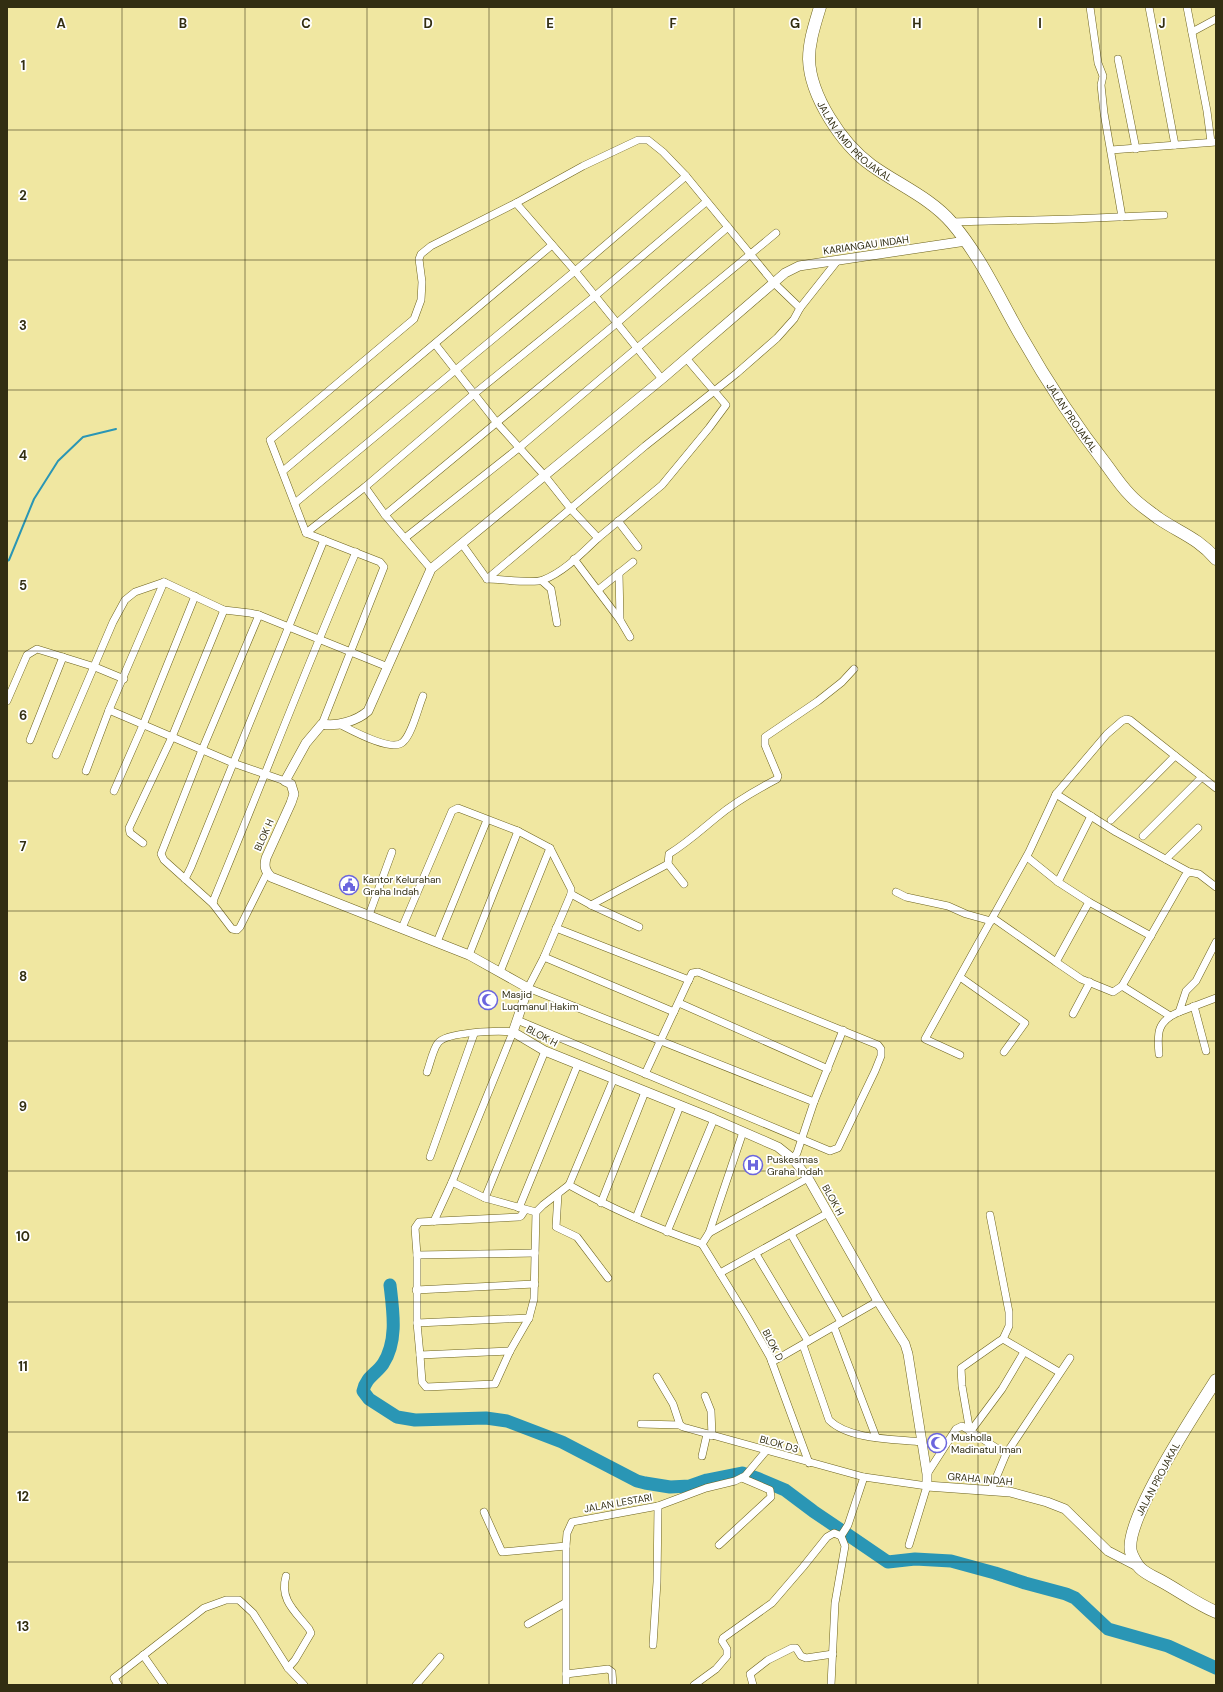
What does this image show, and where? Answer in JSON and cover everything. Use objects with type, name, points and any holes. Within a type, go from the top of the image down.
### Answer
[{"type":"main road","name":"JALAN AMD PROJAKAL","points":[[820,7],[811,38],[809,60],[812,78],[821,102],[836,127],[853,149],[870,165],[925,200],[951,222],[966,241]]},
{"type":"main road","name":"JALAN PROJAKAL","points":[[966,241],[994,284],[1021,336],[1073,421],[1130,496],[1160,519],[1202,544],[1216,559]]},
{"type":"main road","name":"JALAN PROJAKAL","points":[[1140,1568],[1131,1553],[1130,1542],[1134,1524],[1159,1474],[1216,1380]]},
{"type":"main road","points":[[1140,1568],[1199,1605],[1216,1612]]},
{"type":"street","points":[[1090,7],[1098,63],[1103,76],[1101,85],[1104,113],[1112,150],[1122,217]]},
{"type":"street","points":[[1149,7],[1175,145]]},
{"type":"street","points":[[1112,150],[1213,142],[1187,7]]},
{"type":"street","points":[[1192,32],[1216,19]]},
{"type":"street","points":[[1118,59],[1136,149]]},
{"type":"street","points":[[110,710],[234,763],[285,781],[306,744],[322,724],[384,567],[380,562],[306,533],[271,443],[272,438],[414,318],[421,300],[422,282],[419,259],[421,254],[431,246],[516,203],[583,166],[638,140],[648,140],[686,176],[774,283],[800,308]]},
{"type":"street","points":[[295,503],[686,176]]},
{"type":"street","points":[[306,533],[364,487],[474,394],[595,296],[706,202]]},
{"type":"street","points":[[516,203],[575,270],[662,379]]},
{"type":"street","points":[[951,222],[1164,215]]},
{"type":"street","points":[[385,515],[617,323],[728,226]]},
{"type":"street","points":[[405,538],[520,447],[776,233]]},
{"type":"street","name":"KARIANGAU INDAH","points":[[431,569],[662,379],[785,273],[799,266],[966,241]]},
{"type":"street","points":[[283,471],[552,245]]},
{"type":"street","points":[[487,579],[571,508],[738,373],[777,338],[794,319],[800,308],[838,260]]},
{"type":"street","points":[[435,344],[497,423],[520,447],[598,538]]},
{"type":"street","points":[[487,579],[542,581],[555,574],[662,484],[709,428],[726,405],[686,358]]},
{"type":"street","points":[[322,724],[339,724],[363,716],[368,711],[431,569],[385,515],[364,487]]},
{"type":"street","points":[[618,521],[638,547]]},
{"type":"street","points":[[185,879],[290,628],[324,540]]},
{"type":"street","points":[[462,544],[487,579]]},
{"type":"street","points":[[213,904],[318,639],[356,552]]},
{"type":"street","points":[[574,559],[620,620],[630,637]]},
{"type":"street","points":[[598,590],[633,562]]},
{"type":"street","points":[[619,573],[620,620]]},
{"type":"street","points":[[542,581],[550,589],[557,623]]},
{"type":"street","points":[[56,755],[113,622],[125,600],[135,592],[164,582],[224,610],[250,612],[259,615],[388,667]]},
{"type":"street","points":[[86,771],[164,582]]},
{"type":"street","points":[[114,791],[143,725],[195,596]]},
{"type":"street","points":[[143,843],[130,833],[129,828],[172,737],[224,610]]},
{"type":"street","points":[[259,615],[202,750],[161,854],[164,860],[213,904],[232,930],[237,930],[240,927],[267,873],[271,877],[469,955],[528,988],[660,1042],[814,1102]]},
{"type":"street","points":[[7,701],[28,655],[37,649],[95,667],[124,679]]},
{"type":"street","points":[[30,740],[64,657]]},
{"type":"street","points":[[684,884],[668,864],[669,854],[686,844],[718,816],[777,779],[778,776],[765,745],[765,737],[818,701],[842,682],[854,669]]},
{"type":"street","points":[[339,724],[371,739],[393,746],[398,745],[402,743],[408,735],[422,696]]},
{"type":"street","points":[[960,1055],[925,1039],[1027,857],[1056,794],[1108,734],[1122,721],[1126,719],[1130,720],[1216,788]]},
{"type":"street","points":[[1110,820],[1175,756]]},
{"type":"street","points":[[1143,836],[1202,777]]},
{"type":"street","name":"BLOK H","points":[[267,873],[264,865],[266,858],[294,794],[291,784],[285,781]]},
{"type":"street","points":[[1056,794],[1116,832],[1166,858],[1189,872],[1199,874],[1216,888]]},
{"type":"street","points":[[402,928],[452,811],[458,808],[518,831],[550,848],[569,882],[571,894],[544,957],[528,988]]},
{"type":"street","points":[[1058,882],[1091,816]]},
{"type":"street","points":[[437,942],[487,820]]},
{"type":"street","points":[[1166,858],[1198,828]]},
{"type":"street","points":[[469,955],[518,831]]},
{"type":"street","points":[[500,972],[550,848]]},
{"type":"street","points":[[369,915],[392,852]]},
{"type":"street","points":[[1027,857],[1058,882],[1089,902],[1151,936]]},
{"type":"street","points":[[591,905],[668,864]]},
{"type":"street","points":[[896,892],[906,897],[948,906],[966,914],[992,920],[1081,979],[1113,992],[1122,986],[1185,876],[1189,872]]},
{"type":"street","points":[[571,894],[639,927]]},
{"type":"street","points":[[1056,962],[1089,902]]},
{"type":"street","points":[[556,928],[688,980]]},
{"type":"street","points":[[1179,1012],[1186,991],[1196,981],[1216,942]]},
{"type":"street","points":[[544,957],[674,1012]]},
{"type":"street","points":[[517,1020],[645,1074],[800,1139],[830,1151],[838,1148],[875,1071],[882,1049],[878,1045],[843,1030],[698,972],[692,973],[688,980],[645,1074]]},
{"type":"street","points":[[960,977],[1025,1023],[1004,1052]]},
{"type":"street","points":[[1073,1014],[1090,982]]},
{"type":"street","points":[[1122,986],[1170,1016]]},
{"type":"street","name":"BLOK H","points":[[528,988],[513,1032],[545,1051],[714,1119],[778,1147],[793,1159],[808,1178],[878,1301],[905,1344],[908,1354],[927,1474]]},
{"type":"street","points":[[1159,1054],[1157,1035],[1165,1020],[1179,1012],[1216,998]]},
{"type":"street","points":[[678,1003],[828,1069]]},
{"type":"street","points":[[1194,1006],[1206,1051]]},
{"type":"street","points":[[793,1159],[797,1153],[800,1139],[843,1030]]},
{"type":"street","points":[[427,1072],[438,1043],[452,1035],[501,1031],[513,1032],[452,1182],[434,1221]]},
{"type":"street","points":[[430,1157],[474,1034]]},
{"type":"street","points":[[485,1198],[545,1051]]},
{"type":"street","points":[[578,1064],[522,1209],[521,1216],[419,1222],[416,1225],[417,1323],[422,1382],[426,1387],[495,1384],[510,1351],[529,1318],[534,1299],[536,1212],[569,1185],[614,1078]]},
{"type":"street","points":[[601,1203],[645,1092]]},
{"type":"street","points":[[636,1218],[680,1106]]},
{"type":"street","points":[[667,1232],[714,1119]]},
{"type":"street","points":[[569,1185],[601,1203],[667,1232],[702,1244],[709,1233],[743,1132]]},
{"type":"street","points":[[709,1233],[808,1178]]},
{"type":"street","points":[[452,1182],[485,1198],[536,1212]]},
{"type":"street","points":[[558,1194],[556,1227],[576,1237],[608,1278]]},
{"type":"street","points":[[720,1273],[828,1213]]},
{"type":"street","points":[[970,1432],[962,1386],[961,1368],[1003,1339],[1009,1326],[1009,1312],[990,1215]]},
{"type":"street","points":[[791,1234],[841,1322]]},
{"type":"street","name":"BLOK D","points":[[702,1244],[748,1317],[772,1362],[809,1463]]},
{"type":"street","points":[[417,1255],[535,1253]]},
{"type":"street","points":[[756,1254],[806,1343],[830,1420],[841,1429],[876,1437],[922,1442]]},
{"type":"street","points":[[416,1290],[535,1284]]},
{"type":"street","points":[[772,1362],[878,1301]]},
{"type":"street","points":[[417,1323],[529,1318]]},
{"type":"street","points":[[834,1326],[876,1437]]},
{"type":"street","points":[[1003,1339],[1059,1372]]},
{"type":"street","points":[[420,1355],[510,1351]]},
{"type":"street","points":[[970,1432],[1002,1389],[1024,1352]]},
{"type":"street","points":[[991,1490],[1006,1454],[1059,1372],[1070,1358]]},
{"type":"street","points":[[657,1377],[672,1404],[680,1425]]},
{"type":"street","points":[[702,1456],[709,1435],[711,1411],[705,1396]]},
{"type":"street","name":"BLOK D3","points":[[641,1424],[680,1425],[709,1435],[864,1477],[927,1486]]},
{"type":"street","points":[[909,1545],[927,1486],[927,1474],[956,1429],[962,1426],[1006,1454]]},
{"type":"street","name":"JALAN LESTARI","points":[[566,1685],[566,1546],[567,1533],[572,1522],[658,1506],[706,1488],[743,1477],[766,1451]]},
{"type":"street","points":[[719,1545],[770,1497],[770,1490],[766,1487],[743,1477]]},
{"type":"street","points":[[831,1685],[835,1603],[845,1546],[842,1534],[848,1525],[864,1477]]},
{"type":"street","name":"GRAHA INDAH","points":[[927,1486],[1010,1492],[1047,1502],[1065,1509],[1108,1551],[1140,1568]]},
{"type":"street","points":[[652,1645],[657,1582],[658,1506]]},
{"type":"street","points":[[484,1512],[502,1552],[566,1546]]},
{"type":"street","points":[[694,1685],[716,1668],[727,1656],[727,1649],[722,1643],[723,1638],[772,1603],[827,1537],[834,1533],[842,1534]]},
{"type":"street","points":[[286,1576],[284,1584],[286,1599],[309,1628],[311,1634],[296,1660],[288,1668]]},
{"type":"street","points":[[118,1685],[114,1678],[204,1608],[226,1600],[239,1600],[253,1614],[288,1668],[304,1685]]},
{"type":"street","points":[[528,1624],[565,1603]]},
{"type":"street","points":[[753,1685],[750,1674],[768,1660],[792,1648],[796,1648],[801,1656],[806,1658],[833,1654]]},
{"type":"street","points":[[143,1655],[164,1685]]},
{"type":"street","points":[[416,1685],[440,1657]]},
{"type":"street","points":[[566,1674],[608,1669],[612,1672],[613,1685]]},
{"type":"waterway","points":[[7,561],[9,560],[34,499],[58,461],[83,437],[116,429]]},
{"type":"waterway","points":[[390,1285],[393,1326],[391,1346],[383,1364],[366,1382],[363,1391],[369,1399],[397,1417],[415,1420],[486,1418],[507,1421],[562,1442],[637,1481],[645,1483],[670,1487],[690,1486],[707,1480],[742,1473],[785,1490],[888,1562],[915,1559],[951,1561],[1066,1594],[1075,1598],[1108,1629],[1168,1646],[1216,1668]]},
{"type":"place","name":"Kantor Kelurahan Graha Indah","points":[[349,885]]},
{"type":"place","name":"Masjid Luqmanul Hakim","points":[[488,1000]]},
{"type":"place","name":"Puskesmas Graha Indah","points":[[753,1165]]},
{"type":"place","name":"Musholla Madinatul Iman","points":[[937,1443]]}]
